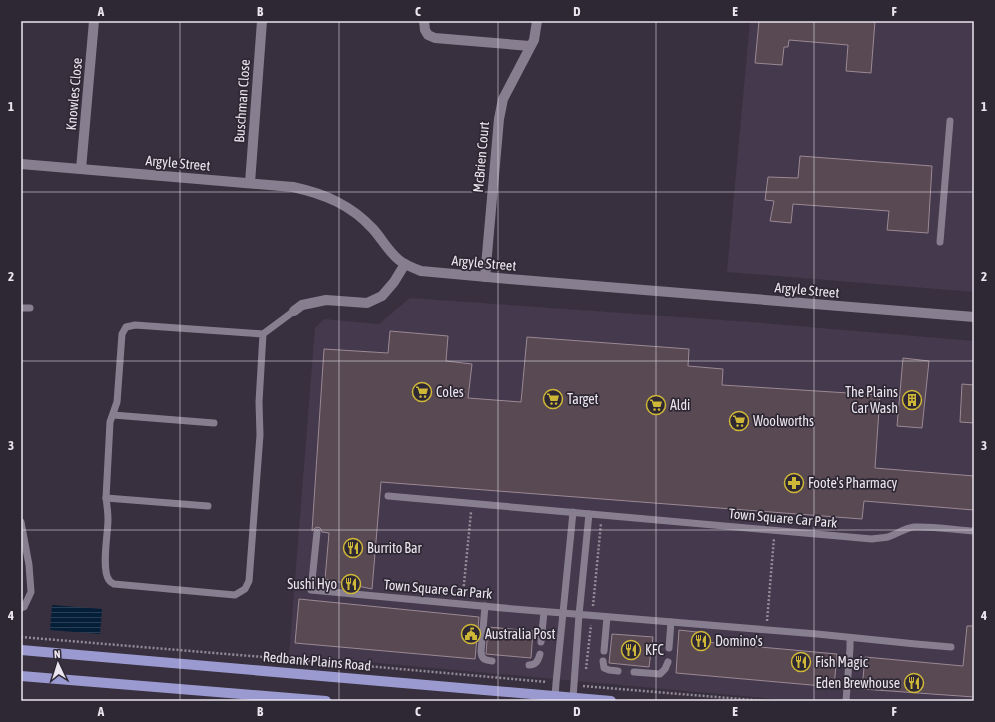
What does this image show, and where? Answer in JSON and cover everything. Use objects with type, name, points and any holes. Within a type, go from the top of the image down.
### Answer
[{"type":"main road","name":"Redbank Plains Road","points":[[21,650],[287,672],[556,699],[610,701]]},
{"type":"main road","points":[[21,676],[326,701]]},
{"type":"street","name":"Knowles Close","points":[[81,169],[94,21]]},
{"type":"street","name":"Buschman Close","points":[[250,183],[262,21]]},
{"type":"street","points":[[424,21],[425,30],[428,35],[435,38],[530,46]]},
{"type":"street","name":"McBrien Court","points":[[485,277],[499,119],[503,100],[534,40],[537,21]]},
{"type":"street","name":"Argyle Street","points":[[21,164],[250,183],[308,190],[323,195],[362,217],[375,230],[393,254],[405,264],[421,271],[974,317]]},
{"type":"street","points":[[294,311],[302,305],[326,300],[367,303],[382,296],[394,282],[405,264]]},
{"type":"lane","points":[[940,242],[950,121]]},
{"type":"lane","points":[[21,308],[30,308]]},
{"type":"lane","points":[[263,334],[259,402],[260,435],[249,581],[245,589],[235,595],[114,584],[108,580],[106,571],[108,508],[106,498],[110,422],[117,402],[122,334],[126,327],[135,325],[263,334],[294,311]]},
{"type":"lane","points":[[113,415],[214,423]]},
{"type":"lane","name":"Town Square Car Park","points":[[388,496],[872,538],[881,538],[913,528],[926,527],[974,531]]},
{"type":"lane","points":[[106,498],[208,506]]},
{"type":"lane","points":[[556,699],[556,683],[572,512]]},
{"type":"lane","points":[[573,700],[588,514]]},
{"type":"lane","points":[[21,522],[29,565],[31,592],[24,606],[21,608]]},
{"type":"lane","name":"Town Square Car Park","points":[[317,532],[311,590],[544,612],[951,646]]},
{"type":"lane","points":[[486,606],[481,652],[482,657],[485,660],[492,661]]},
{"type":"lane","points":[[541,642],[544,612]]},
{"type":"lane","points":[[604,651],[606,617]]},
{"type":"lane","points":[[669,648],[671,622]]},
{"type":"lane","points":[[846,701],[850,638]]},
{"type":"lane","points":[[529,665],[533,665],[539,660],[540,654]]},
{"type":"lane","points":[[603,661],[604,668],[618,671]]},
{"type":"lane","points":[[634,672],[660,674],[665,669],[668,662]]},
{"type":"path","points":[[462,604],[472,503]]},
{"type":"path","points":[[586,670],[602,515]]},
{"type":"path","points":[[766,630],[775,530]]},
{"type":"path","points":[[21,637],[556,683]]},
{"type":"path","points":[[574,684],[765,701]]},
{"type":"shaded area","points":[[750,21],[974,21],[974,292],[727,272]]},
{"type":"shaded area","points":[[410,298],[751,322],[974,341],[974,701],[796,701],[289,655],[315,328],[324,319],[379,324]]},
{"type":"water","points":[[52,605],[102,609],[100,634],[50,630]]},
{"type":"building","points":[[759,21],[875,21],[871,73],[846,71],[848,45],[789,40],[788,47],[784,47],[782,65],[755,63]]},
{"type":"building","points":[[800,156],[932,166],[928,233],[887,230],[889,211],[793,204],[791,223],[770,221],[774,201],[765,200],[768,177],[798,178]]},
{"type":"building","points":[[390,331],[448,336],[446,361],[472,364],[468,398],[521,402],[527,337],[689,349],[688,366],[723,369],[722,385],[880,395],[875,468],[974,476],[974,510],[864,501],[862,519],[381,482],[372,589],[325,579],[329,533],[322,532],[320,528],[317,527],[312,531],[324,349],[388,353]]},
{"type":"building","name":"The Plains Car Wash","points":[[903,358],[929,361],[922,428],[897,426]]},
{"type":"building","points":[[962,384],[974,385],[974,423],[960,422]]},
{"type":"building","points":[[299,599],[479,617],[475,659],[295,643]]},
{"type":"building","points":[[967,626],[974,626],[974,697],[862,689],[865,657],[963,666]]},
{"type":"building","points":[[488,627],[533,631],[531,658],[486,654]]},
{"type":"building","points":[[679,630],[706,633],[705,642],[837,654],[834,687],[676,673]]},
{"type":"building","name":"KFC","points":[[612,634],[653,637],[649,667],[609,663]]},
{"type":"place","name":"Coles","points":[[422,392]]},
{"type":"place","name":"Target","points":[[553,399]]},
{"type":"place","name":"The Plains Car Wash","points":[[912,400]]},
{"type":"place","name":"Aldi","points":[[656,405]]},
{"type":"place","name":"Woolworths","points":[[739,421]]},
{"type":"place","name":"Foote's Pharmacy","points":[[794,483]]},
{"type":"place","name":"Burrito Bar","points":[[353,548]]},
{"type":"place","name":"Sushi Hyo","points":[[351,584]]},
{"type":"place","name":"Australia Post","points":[[471,634]]},
{"type":"place","name":"Domino's","points":[[701,641]]},
{"type":"place","name":"KFC","points":[[631,650]]},
{"type":"place","name":"Fish Magic","points":[[801,662]]},
{"type":"place","name":"Eden Brewhouse","points":[[914,683]]}]
